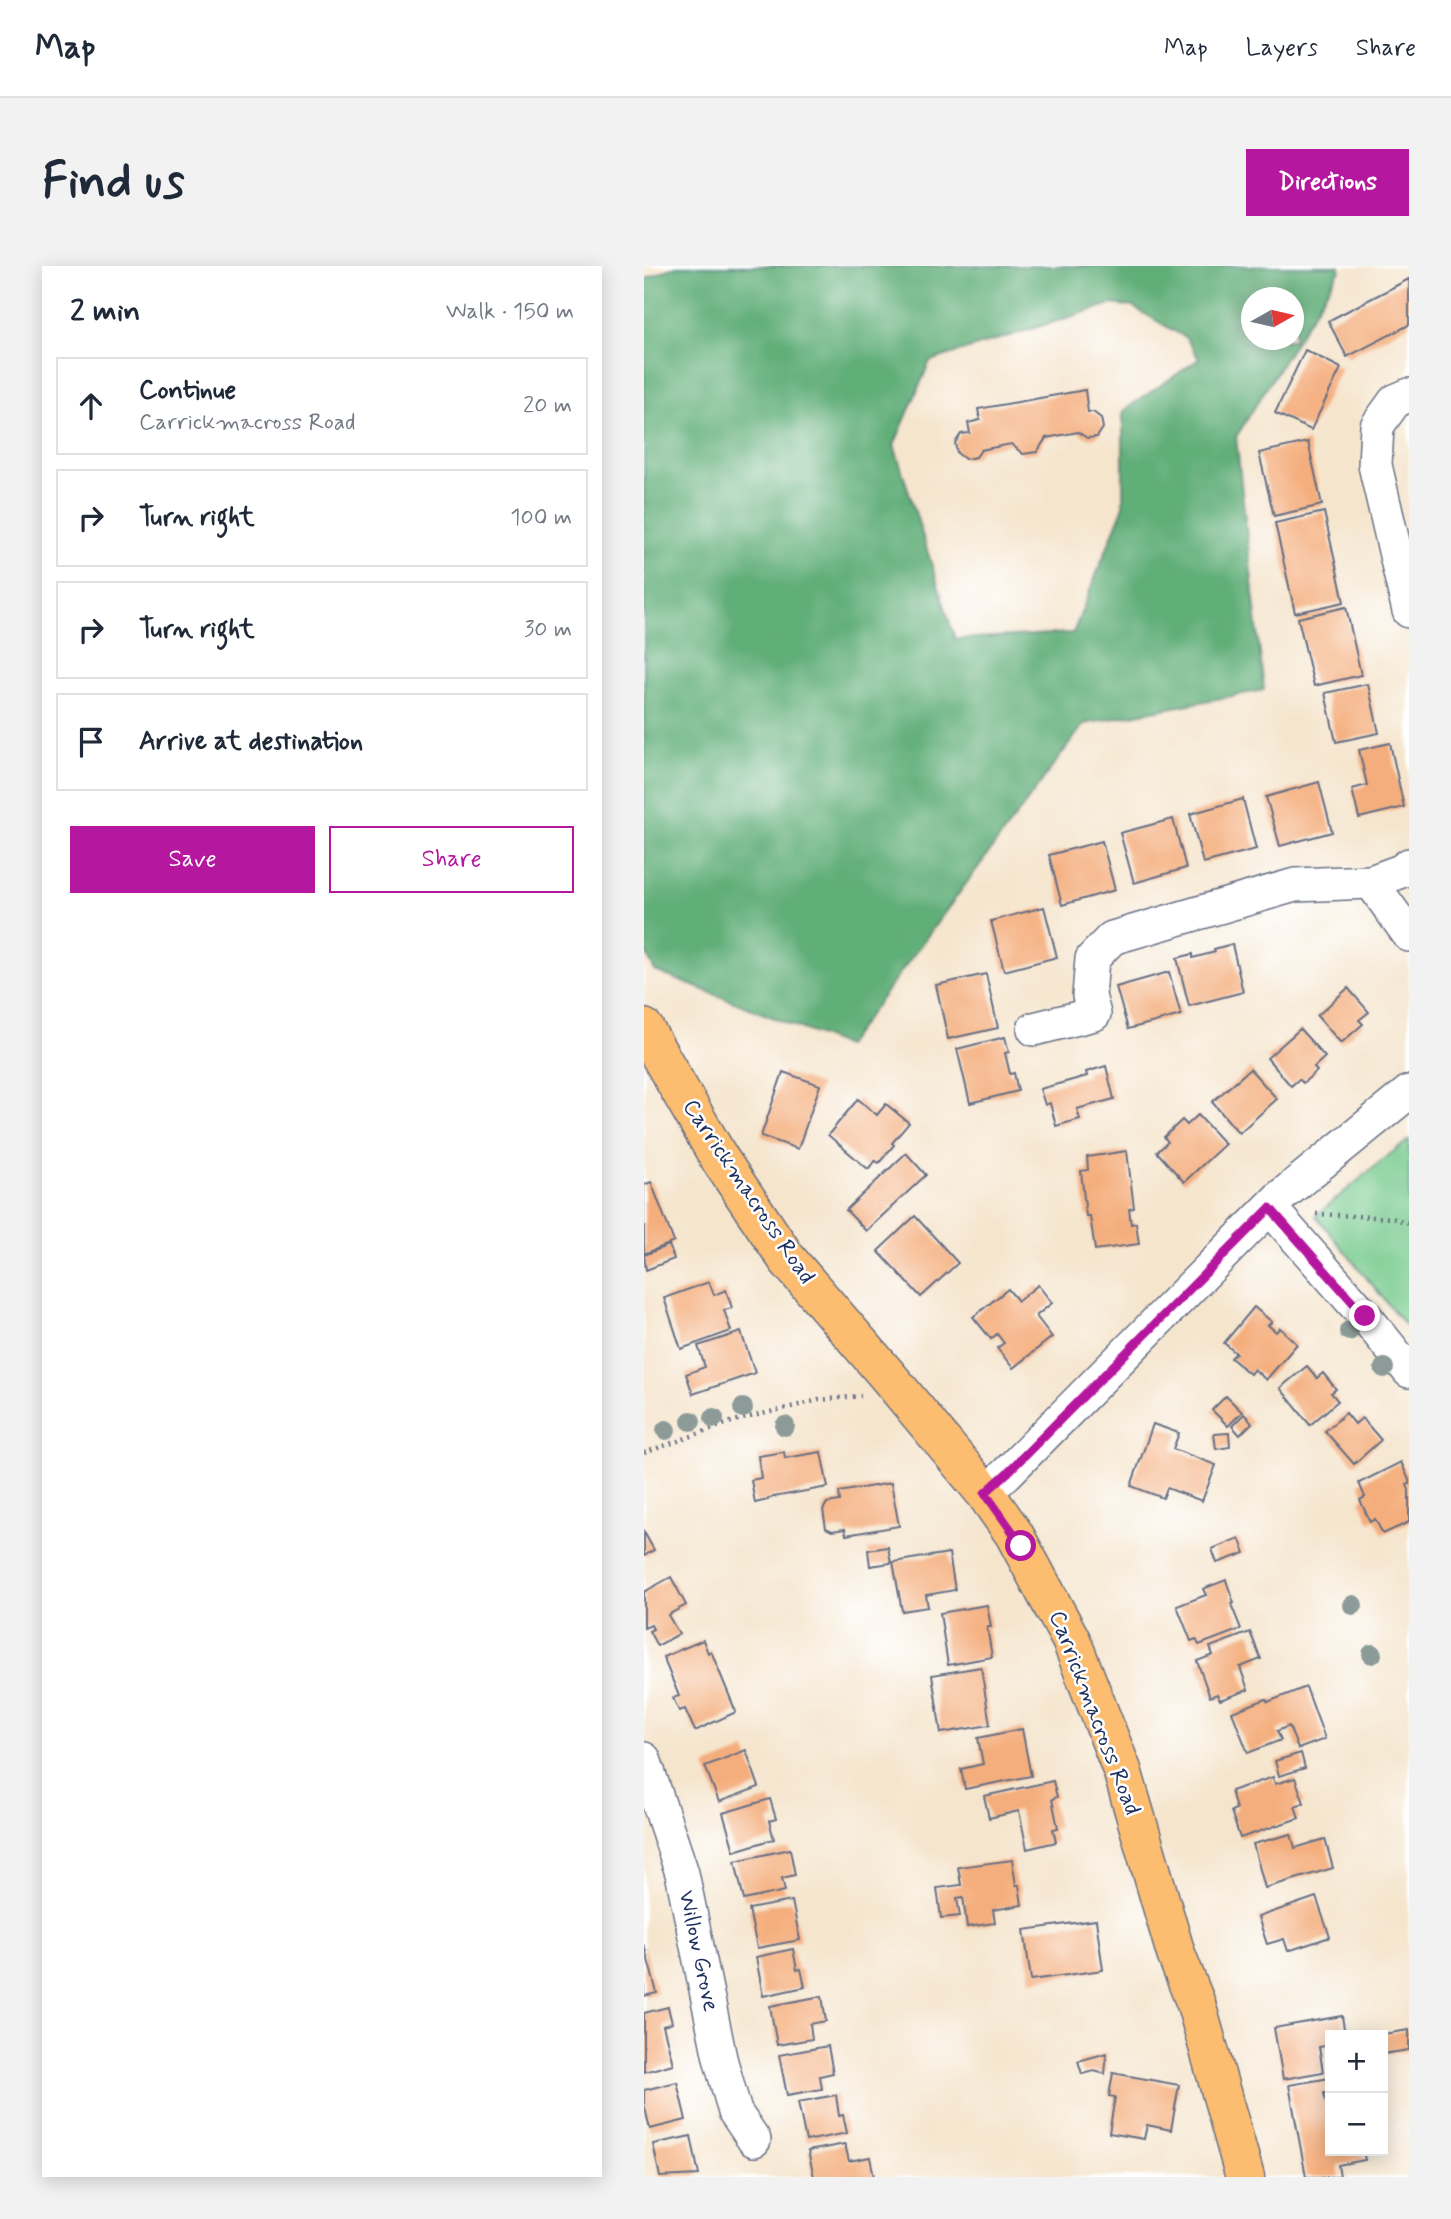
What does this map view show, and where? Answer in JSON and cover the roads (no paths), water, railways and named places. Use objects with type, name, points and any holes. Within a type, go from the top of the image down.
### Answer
[{"type":"main road","name":"Carrickmacross Road","points":[[644,1028],[719,1158],[788,1259],[985,1493],[1014,1534],[1071,1640],[1122,1770],[1176,1954],[1196,2004],[1245,2177]]},
{"type":"street","points":[[1409,395],[1395,401],[1377,426],[1375,466],[1409,611]]},
{"type":"street","points":[[1034,1030],[1094,1014],[1088,996],[1092,959],[1112,938],[1295,885],[1371,882],[1409,865]]},
{"type":"street","points":[[1371,882],[1409,935]]},
{"type":"street","points":[[985,1493],[1278,1217],[1312,1169],[1409,1092]]},
{"type":"street","points":[[1278,1217],[1365,1316],[1409,1371]]},
{"type":"street","name":"Willow Grove","points":[[644,1759],[681,1873],[720,2058],[735,2112],[754,2140]]}]
